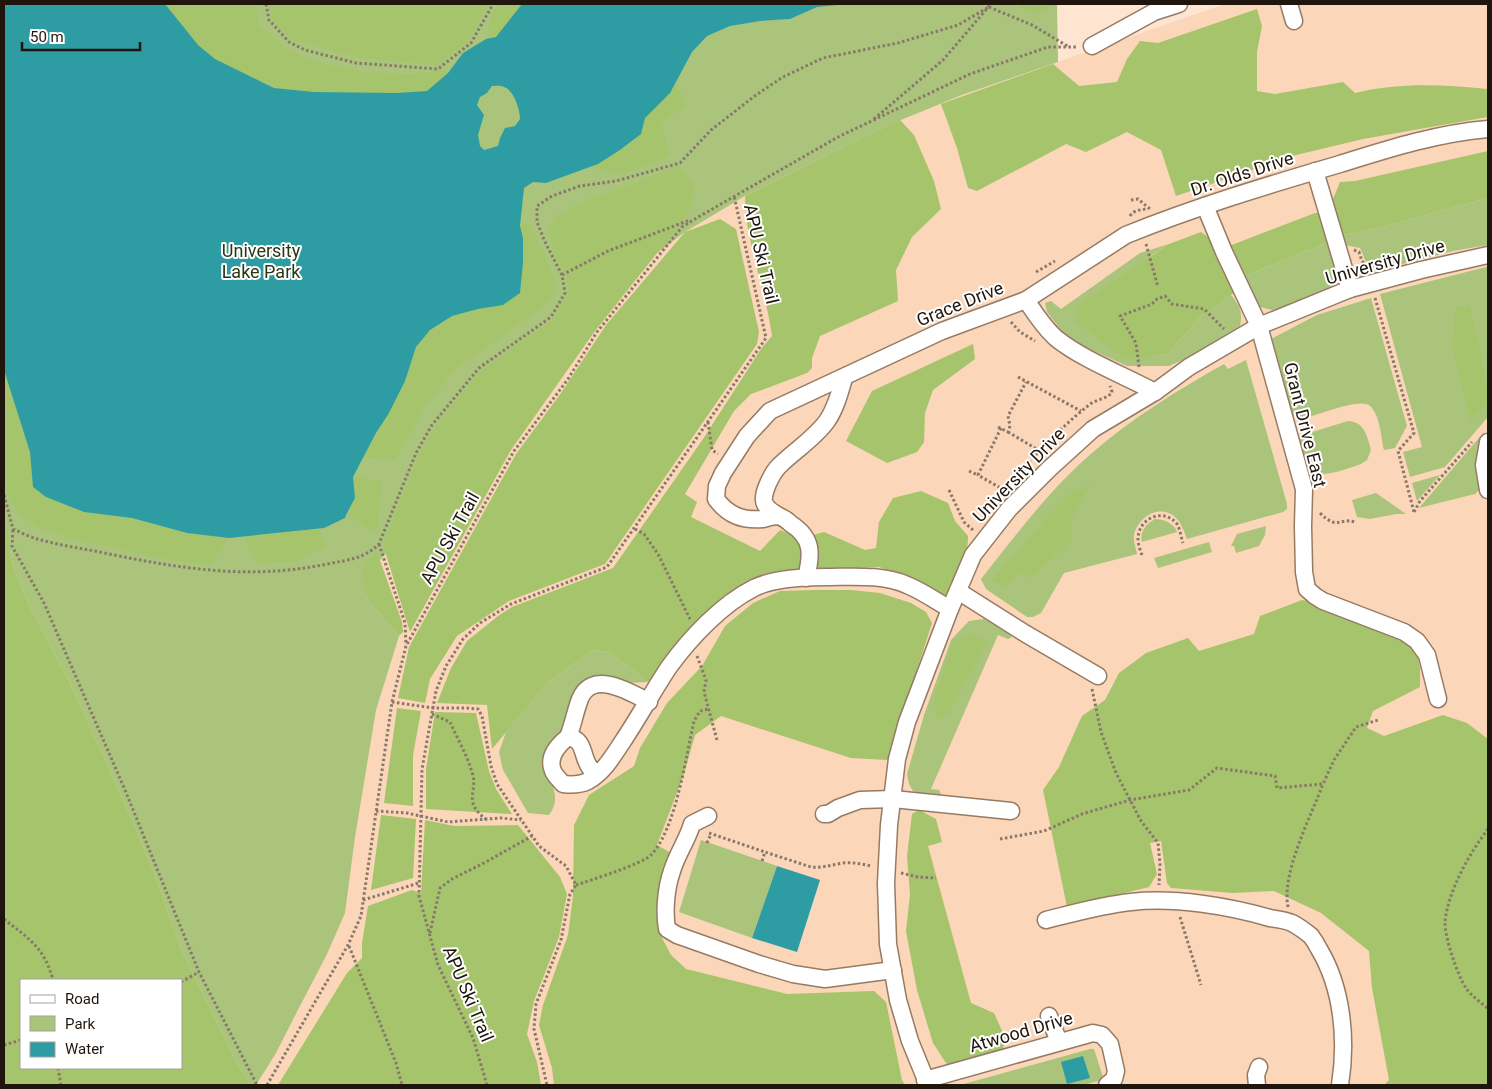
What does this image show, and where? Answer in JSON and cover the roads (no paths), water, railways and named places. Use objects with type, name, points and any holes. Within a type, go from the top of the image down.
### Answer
[{"type":"street","points":[[1092,46],[1154,12],[1179,4]]},
{"type":"street","points":[[1289,4],[1294,21]]},
{"type":"street","name":"Dr. Olds Drive","points":[[1026,300],[1126,235],[1142,228],[1205,206],[1390,148],[1468,130],[1488,129]]},
{"type":"street","points":[[1315,171],[1350,290]]},
{"type":"street","points":[[1205,206],[1224,252],[1259,326]]},
{"type":"street","name":"University Drive","points":[[927,1082],[910,1041],[898,1000],[888,944],[886,867],[897,759],[905,731],[950,609],[973,555],[979,534],[1016,503],[1049,469],[1093,429],[1155,392],[1190,367],[1259,326],[1372,283],[1488,254]]},
{"type":"street","name":"Grace Drive","points":[[779,516],[750,519],[734,516],[722,508],[716,499],[716,486],[730,462],[746,436],[770,410],[942,332],[1026,300],[1041,322],[1057,339],[1088,358],[1155,392]]},
{"type":"street","name":"Grant Drive East","points":[[1259,326],[1304,490],[1304,572],[1307,589],[1323,601],[1404,632],[1417,641],[1427,655],[1438,699]]},
{"type":"street","points":[[806,578],[810,553],[806,535],[771,510],[764,503],[763,497],[769,480],[779,466],[804,445],[827,420],[838,398],[844,378]]},
{"type":"street","points":[[1482,440],[1488,490]]},
{"type":"street","points":[[649,702],[620,686],[597,684],[586,690],[581,698],[568,737],[556,748],[551,759],[553,772],[563,784],[575,785],[588,781],[608,763],[649,702],[669,667],[696,635],[723,608],[756,586],[787,579],[860,577],[882,579],[907,585],[950,609]]},
{"type":"street","points":[[958,591],[1098,676]]},
{"type":"street","points":[[568,737],[578,741],[592,769],[598,773]]},
{"type":"street","points":[[824,814],[860,800],[893,798],[1011,811]]},
{"type":"street","points":[[708,816],[692,824],[687,840],[672,871],[665,917],[667,929],[677,935],[793,974],[825,979],[893,970]]},
{"type":"street","points":[[1046,920],[1094,908],[1131,902],[1168,902],[1256,914],[1292,923],[1312,937],[1328,964],[1335,987],[1342,1027],[1343,1061],[1340,1085]]},
{"type":"street","points":[[1049,1016],[1059,1042]]},
{"type":"street","name":"Atwood Drive","points":[[927,1082],[1093,1033],[1102,1035],[1110,1044],[1116,1071],[1114,1079],[1107,1085]]},
{"type":"street","points":[[1257,1085],[1256,1075],[1259,1067]]},
{"type":"water","name":"University Lake Park","points":[[4,4],[165,4],[198,45],[215,59],[274,88],[314,92],[397,93],[427,91],[448,73],[463,53],[486,39],[496,37],[522,4],[847,4],[817,7],[790,19],[730,26],[707,36],[692,52],[670,93],[645,118],[641,134],[598,164],[546,183],[533,182],[524,188],[520,226],[523,238],[523,263],[520,293],[503,305],[452,316],[430,330],[416,347],[405,381],[353,477],[355,498],[345,518],[324,528],[229,538],[187,533],[132,518],[84,512],[46,497],[33,487],[30,452],[4,370]],"holes":[[[492,86],[503,86],[511,92],[518,106],[520,119],[515,126],[505,128],[498,146],[484,150],[480,146],[478,135],[484,115],[477,105],[480,97],[487,93]]]},
{"type":"water","points":[[777,866],[820,880],[797,952],[752,938]]},
{"type":"water","points":[[1083,1056],[1090,1078],[1067,1084],[1061,1062]]}]
